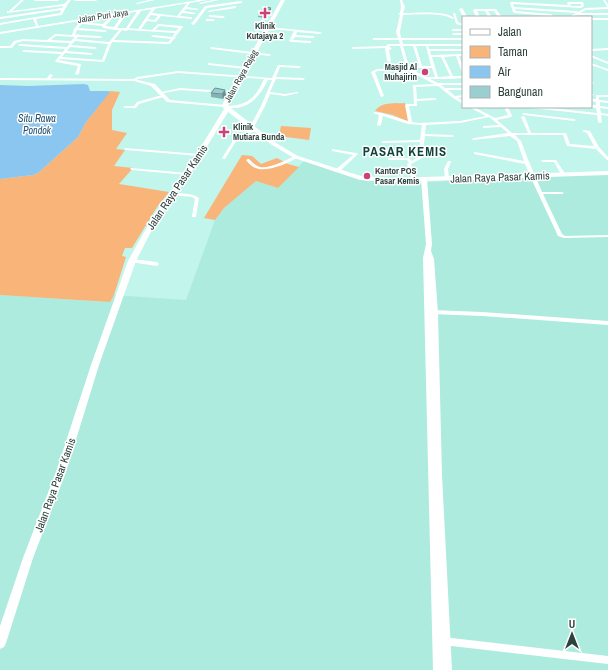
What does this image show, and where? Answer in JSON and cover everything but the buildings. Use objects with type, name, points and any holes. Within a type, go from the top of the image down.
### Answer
[{"type":"main road","name":"Jalan Raya Rajeg","points":[[225,108],[283,0]]},
{"type":"main road","name":"Jalan Raya Pasar Kamis","points":[[0,643],[28,558],[61,472],[93,372],[132,261],[156,216],[199,156],[225,108],[296,157],[365,179],[424,180],[608,173]]},
{"type":"street","points":[[0,19],[23,0]]},
{"type":"street","points":[[37,25],[30,14],[30,7],[35,0],[58,0]]},
{"type":"street","points":[[0,24],[61,14],[64,7],[70,0]]},
{"type":"street","points":[[75,0],[96,0]]},
{"type":"street","points":[[126,30],[139,6],[148,1],[154,0]]},
{"type":"street","name":"Jalan Puri Jaya","points":[[0,33],[37,25],[125,13],[139,6],[154,8],[206,0]]},
{"type":"street","points":[[200,3],[219,0],[224,4]]},
{"type":"street","points":[[401,0],[402,7],[398,30],[399,40],[408,68],[427,78],[462,102]]},
{"type":"street","points":[[543,0],[552,16]]},
{"type":"street","points":[[572,16],[588,8],[608,6],[604,0]]},
{"type":"street","points":[[201,24],[193,24],[206,7],[241,2]]},
{"type":"street","points":[[178,16],[189,3]]},
{"type":"street","points":[[552,16],[514,12],[512,3],[570,6]]},
{"type":"street","points":[[8,12],[24,10],[30,7],[54,5],[64,7]]},
{"type":"street","points":[[0,19],[64,7]]},
{"type":"street","points":[[204,11],[226,11],[235,7]]},
{"type":"street","points":[[139,30],[154,8]]},
{"type":"street","points":[[185,8],[197,9]]},
{"type":"street","points":[[513,8],[548,9],[577,13],[608,14]]},
{"type":"street","points":[[461,9],[464,16]]},
{"type":"street","points":[[478,16],[475,10],[496,11],[499,16]]},
{"type":"street","points":[[486,10],[489,16]]},
{"type":"street","points":[[562,10],[564,14]]},
{"type":"street","points":[[211,11],[207,20],[213,20]]},
{"type":"street","points":[[182,12],[194,13]]},
{"type":"street","points":[[38,13],[41,18]]},
{"type":"street","points":[[115,29],[125,13]]},
{"type":"street","points":[[150,14],[191,18]]},
{"type":"street","points":[[400,14],[441,14],[453,16],[457,24],[462,25]]},
{"type":"street","points":[[146,20],[156,20],[160,15]]},
{"type":"street","points":[[73,35],[76,28],[81,23],[104,25],[109,20],[108,16]]},
{"type":"street","points":[[164,26],[171,16]]},
{"type":"street","points":[[210,16],[223,17]]},
{"type":"street","points":[[592,19],[608,19]]},
{"type":"street","points":[[196,20],[204,20]]},
{"type":"street","points":[[104,25],[106,30]]},
{"type":"street","points":[[0,47],[11,47],[15,42],[23,40],[169,43],[174,38],[181,26],[157,26],[152,31]]},
{"type":"street","points":[[255,26],[320,33]]},
{"type":"street","points":[[76,28],[178,32]]},
{"type":"street","points":[[60,58],[103,61],[110,42],[121,29]]},
{"type":"street","points":[[88,60],[100,37],[106,30]]},
{"type":"street","points":[[121,41],[131,30]]},
{"type":"street","points":[[134,42],[144,30]]},
{"type":"street","points":[[462,30],[453,32],[462,34]]},
{"type":"street","points":[[148,42],[157,31]]},
{"type":"street","points":[[296,31],[291,41],[310,42]]},
{"type":"street","points":[[48,41],[54,35],[100,37]]},
{"type":"street","points":[[77,74],[80,65],[57,62],[78,35]]},
{"type":"street","points":[[152,36],[174,38]]},
{"type":"street","points":[[293,36],[313,37]]},
{"type":"street","points":[[374,39],[462,39]]},
{"type":"street","points":[[436,40],[437,45]]},
{"type":"street","points":[[353,48],[388,48],[414,45],[462,44]]},
{"type":"street","points":[[20,45],[95,48]]},
{"type":"street","points":[[414,45],[421,67]]},
{"type":"street","points":[[426,45],[437,78]]},
{"type":"street","points":[[212,48],[269,55]]},
{"type":"street","points":[[388,48],[389,61]]},
{"type":"street","points":[[592,50],[608,49]]},
{"type":"street","points":[[428,50],[462,50]]},
{"type":"street","points":[[24,51],[91,54]]},
{"type":"street","points":[[457,55],[462,68]]},
{"type":"street","points":[[430,56],[462,55]]},
{"type":"street","points":[[442,56],[452,78]]},
{"type":"street","points":[[592,56],[608,63]]},
{"type":"street","points":[[209,64],[246,68]]},
{"type":"street","points":[[592,64],[608,70]]},
{"type":"street","points":[[224,158],[237,137],[254,128],[279,65],[299,67]]},
{"type":"street","points":[[382,96],[373,72],[377,70],[434,67]]},
{"type":"street","points":[[134,80],[137,78],[178,72],[266,79],[304,79]]},
{"type":"street","points":[[0,79],[50,76],[134,80],[149,83],[168,100],[173,102],[225,108],[239,108],[249,102],[260,92],[266,79]]},
{"type":"street","points":[[417,80],[427,78],[462,77]]},
{"type":"street","points":[[410,123],[407,105],[416,105],[414,86],[462,84]]},
{"type":"street","points":[[125,107],[135,107],[138,103],[161,94],[180,89],[210,92]]},
{"type":"street","points":[[444,89],[462,89]]},
{"type":"street","points":[[269,93],[286,95],[297,93]]},
{"type":"street","points":[[600,122],[597,95],[608,96]]},
{"type":"street","points":[[454,97],[462,96]]},
{"type":"street","points":[[415,100],[435,99]]},
{"type":"street","points":[[592,100],[608,102]]},
{"type":"street","points":[[592,106],[608,108]]},
{"type":"street","points":[[473,108],[493,118],[513,134],[522,145],[532,176],[561,236],[608,236]]},
{"type":"street","points":[[375,113],[410,123],[424,124],[460,122],[510,116],[506,108]]},
{"type":"street","points":[[546,116],[545,108],[608,115]]},
{"type":"street","points":[[379,125],[381,114]]},
{"type":"street","points":[[530,134],[523,115],[546,116],[574,120]]},
{"type":"street","points":[[411,164],[420,158],[424,124]]},
{"type":"street","points":[[484,127],[502,126]]},
{"type":"street","points":[[584,131],[590,134],[597,148]]},
{"type":"street","points":[[474,138],[513,134],[565,134],[568,145],[597,148],[606,154],[608,159]]},
{"type":"street","points":[[423,135],[452,136]]},
{"type":"street","points":[[383,142],[422,141]]},
{"type":"street","points":[[126,149],[199,156]]},
{"type":"street","points":[[334,150],[356,155],[337,171]]},
{"type":"street","points":[[475,153],[528,163]]},
{"type":"street","points":[[248,160],[257,167],[261,168],[286,162],[296,157]]},
{"type":"street","points":[[390,159],[408,159],[411,164],[409,166],[414,180]]},
{"type":"street","points":[[543,161],[555,161],[564,175]]},
{"type":"street","points":[[447,178],[446,169],[449,162]]},
{"type":"street","points":[[132,169],[186,174]]},
{"type":"street","points":[[424,180],[428,244],[426,250],[431,312],[434,475],[442,640],[447,670]]},
{"type":"street","points":[[540,193],[562,192]]},
{"type":"street","points":[[173,194],[194,196],[197,198],[198,201],[194,208],[194,216]]},
{"type":"street","points":[[132,261],[157,264]]},
{"type":"street","points":[[431,312],[608,323]]},
{"type":"street","points":[[442,640],[608,660]]},
{"type":"street","points":[[438,670],[442,640]]},
{"type":"shaded area","points":[[304,161],[367,181],[429,182],[608,174],[608,670],[0,670],[0,295],[110,302],[114,295],[186,300],[215,220],[224,208],[256,181],[278,188]]},
{"type":"green space","points":[[110,91],[120,92],[112,110],[112,130],[127,133],[116,149],[125,150],[114,166],[133,168],[119,184],[169,192],[157,207],[132,248],[125,248],[122,256],[126,257],[114,295],[110,302],[0,295],[0,179],[38,173],[78,137],[86,122]]},
{"type":"green space","points":[[405,103],[409,122],[393,115],[375,111],[385,104]]},
{"type":"green space","points":[[281,126],[311,128],[309,140],[279,136]]},
{"type":"green space","points":[[242,155],[252,156],[261,164],[277,158],[288,164],[299,167],[278,188],[256,181],[224,208],[215,220],[204,218]]},
{"type":"water","name":"Situ Rawa Pondok","points":[[0,85],[28,86],[88,85],[90,91],[110,92],[86,122],[78,137],[38,173],[0,179]]},
{"type":"place","name":"Klinik Kutajaya 2","points":[[265,13]]},
{"type":"place","name":"Masjid Al Muhajirin","points":[[425,72]]},
{"type":"place","name":"Klinik Mutiara Bunda","points":[[224,132]]},
{"type":"place","name":"Kantor POS Pasar Kemis","points":[[367,176]]},
{"type":"district","name":"PASAR KEMIS","points":[[405,151]]}]
